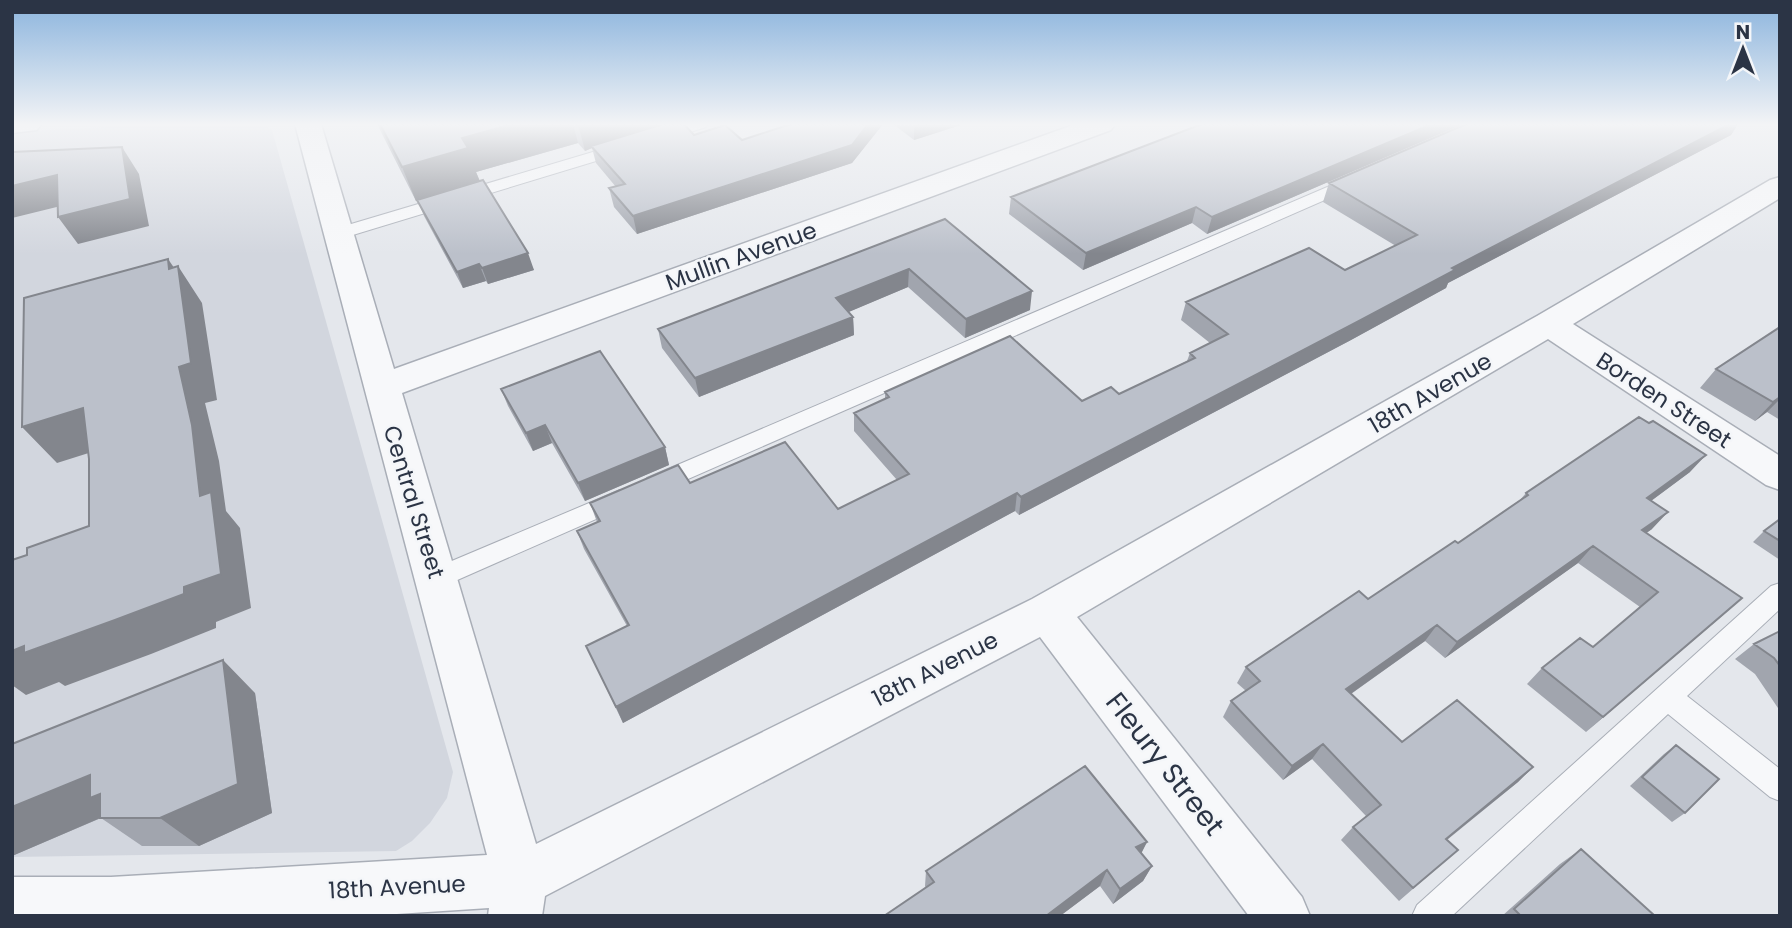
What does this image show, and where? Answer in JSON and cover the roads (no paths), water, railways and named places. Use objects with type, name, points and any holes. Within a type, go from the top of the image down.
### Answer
[{"type":"street","name":"Central Street","points":[[319,167],[380,388],[437,578],[517,898]]},
{"type":"street","name":"Mullin Avenue","points":[[380,388],[984,167]]},
{"type":"street","name":"18th Avenue","points":[[12,904],[107,910],[517,898],[1047,612],[1549,324],[1780,186]]},
{"type":"street","name":"Borden Street","points":[[1549,324],[1780,475]]},
{"type":"street","name":"Fleury Street","points":[[1047,612],[1283,916]]},
{"type":"lane","points":[[337,234],[558,167]]},
{"type":"lane","points":[[437,578],[1369,174]]},
{"type":"lane","points":[[1428,916],[1780,593]]},
{"type":"lane","points":[[1667,696],[1780,787]]}]
